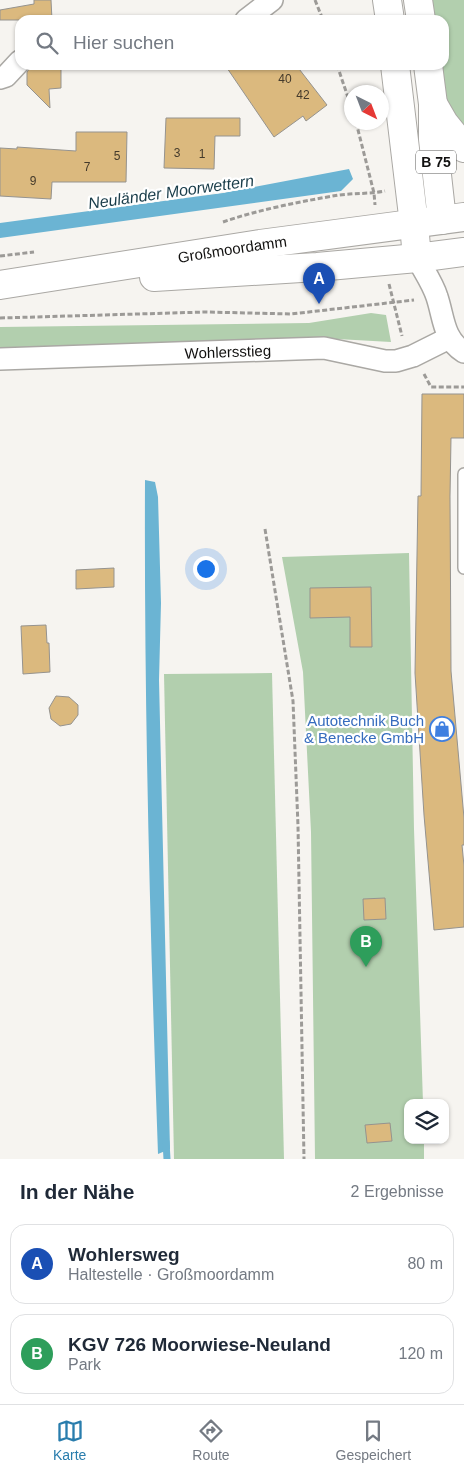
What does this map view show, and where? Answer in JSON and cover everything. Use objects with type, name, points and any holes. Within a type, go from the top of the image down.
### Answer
[{"type":"main road","points":[[387,0],[389,15]]},
{"type":"main road","points":[[418,0],[420,15]]},
{"type":"main road","name":"B 75","points":[[396,70],[414,224]]},
{"type":"main road","name":"B 75","points":[[429,70],[433,104],[433,139],[453,218]]},
{"type":"main road","name":"B 75","points":[[433,104],[444,123],[464,148]]},
{"type":"main road","points":[[453,218],[455,253]]},
{"type":"main road","name":"Großmoordamm","points":[[0,286],[260,244],[453,218]]},
{"type":"main road","points":[[414,224],[418,258]]},
{"type":"main road","name":"Großmoordamm","points":[[0,286],[308,268],[455,253]]},
{"type":"street","points":[[252,15],[272,0]]},
{"type":"street","points":[[0,78],[6,76],[15,66]]},
{"type":"street","points":[[437,296],[455,253]]},
{"type":"street","points":[[418,258],[437,296],[444,325],[457,345]]},
{"type":"street","name":"Wohlersstieg","points":[[0,359],[324,348],[385,361],[396,361],[457,345]]},
{"type":"lane","points":[[464,474],[464,568]]},
{"type":"path","points":[[315,0],[321,15]]},
{"type":"path","points":[[339,70],[344,86]]},
{"type":"path","points":[[358,130],[374,193],[375,213]]},
{"type":"path","points":[[223,222],[241,216],[341,195],[389,190]]},
{"type":"path","points":[[0,256],[39,251]]},
{"type":"path","points":[[389,282],[393,303]]},
{"type":"path","points":[[0,318],[206,312],[291,314],[411,300]]},
{"type":"path","points":[[265,530],[293,700],[298,826],[304,1159]]},
{"type":"green space","points":[[431,0],[464,0],[464,132],[447,110],[441,70],[449,70],[449,15],[433,15]]},
{"type":"green space","points":[[371,313],[386,315],[391,342],[337,339],[0,349],[0,327],[309,323]]},
{"type":"green space","points":[[409,553],[414,829],[423,1099],[404,1099],[404,1144],[424,1144],[424,1159],[315,1159],[311,832],[303,672],[282,557]]},
{"type":"green space","points":[[272,673],[284,1159],[174,1159],[164,674]]},
{"type":"water","points":[[349,169],[353,179],[341,191],[0,238],[0,223],[223,193]]},
{"type":"water","points":[[145,480],[155,482],[158,497],[161,603],[159,680],[170,1149],[158,1154],[148,817],[145,649]]},
{"type":"building","points":[[34,0],[51,0],[52,15],[15,15],[15,20],[0,20],[0,10],[34,4]]},
{"type":"building","points":[[28,70],[61,70],[61,88],[49,89],[50,108],[27,85]]},
{"type":"building","points":[[228,70],[300,70],[327,105],[306,121],[303,116],[274,137]]},
{"type":"building","points":[[166,118],[240,118],[240,136],[215,136],[214,169],[164,168]]},
{"type":"building","points":[[76,132],[127,132],[126,182],[52,182],[51,199],[0,196],[0,148],[17,149],[17,147],[76,151]]},
{"type":"building","points":[[422,394],[464,394],[464,438],[451,438],[450,496],[451,671],[464,818],[464,845],[462,845],[464,927],[434,930],[415,673],[418,496],[421,496]]},
{"type":"building","points":[[114,568],[114,587],[76,589],[76,570]]},
{"type":"building","points":[[371,587],[372,647],[350,647],[350,617],[310,618],[310,588]]},
{"type":"building","points":[[46,625],[50,672],[23,674],[21,626]]},
{"type":"building","points":[[56,696],[69,697],[78,705],[78,715],[71,724],[60,726],[51,719],[49,708]]},
{"type":"building","points":[[385,898],[386,919],[364,920],[363,899]]},
{"type":"building","points":[[390,1123],[392,1141],[367,1143],[365,1125]]},
{"type":"waterway","points":[[166,1142],[167,1159]]},
{"type":"place","name":"Wohlersweg","points":[[319,304]]},
{"type":"place","name":"Autotechnik Buch & Benecke GmbH","points":[[442,729]]},
{"type":"place","name":"KGV 726 Moorwiese-Neuland","points":[[366,967]]},
{"type":"water label","name":"Neuländer Moorwettern","points":[[171,192]]}]
